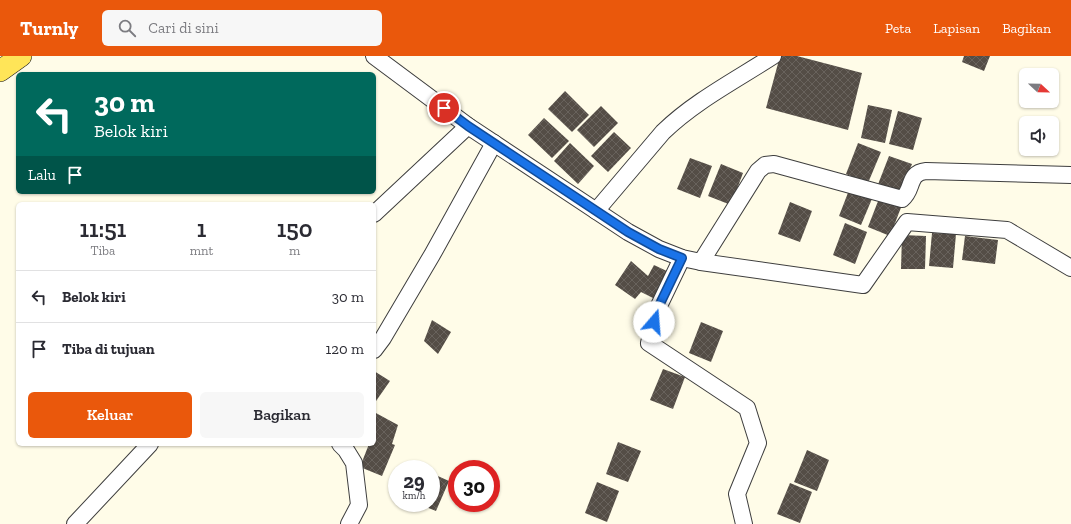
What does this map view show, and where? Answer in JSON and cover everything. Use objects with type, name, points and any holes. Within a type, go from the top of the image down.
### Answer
[{"type":"main road","points":[[0,71],[20,56]]},
{"type":"street","points":[[374,56],[468,126],[596,210],[653,246],[682,258],[863,286],[907,222],[1007,230],[1071,268]]},
{"type":"street","points":[[596,210],[663,132],[675,121],[695,106],[773,56]]},
{"type":"street","points":[[376,212],[468,126]]},
{"type":"street","points":[[376,347],[432,255],[494,143]]},
{"type":"street","points":[[701,262],[758,171],[765,165],[774,164],[902,199],[906,196],[914,176],[919,172],[926,171],[1071,175]]},
{"type":"street","points":[[682,258],[656,312],[649,343],[747,408],[758,442],[737,494],[744,524]]},
{"type":"street","points":[[75,524],[148,446]]},
{"type":"street","points":[[342,446],[354,463],[359,505],[349,524]]},
{"type":"building","points":[[780,56],[797,56],[862,73],[848,130],[766,108]]},
{"type":"building","points":[[964,56],[990,56],[984,71],[962,62]]},
{"type":"building","points":[[565,91],[589,115],[572,132],[548,109]]},
{"type":"building","points":[[868,105],[892,110],[885,143],[861,138]]},
{"type":"building","points":[[601,106],[618,123],[594,147],[577,130]]},
{"type":"building","points":[[898,111],[922,118],[913,150],[889,144]]},
{"type":"building","points":[[544,118],[569,141],[552,158],[528,135]]},
{"type":"building","points":[[614,132],[631,148],[608,172],[591,156]]},
{"type":"building","points":[[570,143],[594,166],[578,184],[554,161]]},
{"type":"building","points":[[858,143],[881,152],[868,183],[846,174]]},
{"type":"building","points":[[889,156],[912,164],[899,196],[877,187]]},
{"type":"building","points":[[690,158],[712,166],[700,198],[677,189]]},
{"type":"building","points":[[721,164],[743,173],[731,205],[708,196]]},
{"type":"building","points":[[851,185],[874,194],[861,225],[839,216]]},
{"type":"building","points":[[880,196],[902,205],[890,236],[868,227]]},
{"type":"building","points":[[790,202],[812,211],[800,242],[778,234]]},
{"type":"building","points":[[845,223],[867,232],[855,264],[833,255]]},
{"type":"building","points":[[932,233],[956,234],[953,268],[929,266]]},
{"type":"building","points":[[902,235],[926,236],[925,269],[901,269]]},
{"type":"building","points":[[965,236],[998,240],[995,264],[962,260]]},
{"type":"building","points":[[631,261],[648,276],[654,265],[671,273],[657,300],[641,292],[635,299],[615,285]]},
{"type":"building","points":[[432,320],[451,332],[438,354],[424,341]]},
{"type":"building","points":[[701,322],[723,331],[711,362],[689,353]]},
{"type":"building","points":[[663,369],[685,377],[673,409],[650,400]]},
{"type":"building","points":[[376,372],[390,381],[376,401]]},
{"type":"building","points":[[376,413],[398,425],[392,444],[395,445],[382,476],[360,467],[368,446],[376,446]]},
{"type":"building","points":[[618,442],[641,451],[628,482],[606,474]]},
{"type":"building","points":[[807,450],[829,460],[817,491],[794,482]]},
{"type":"building","points":[[440,477],[448,481],[440,502]]},
{"type":"building","points":[[597,482],[619,491],[607,522],[585,513]]},
{"type":"building","points":[[790,483],[812,492],[800,523],[777,514]]},
{"type":"route","points":[[444,108],[468,126],[628,232],[659,249],[682,258],[656,312],[654,322]]}]
